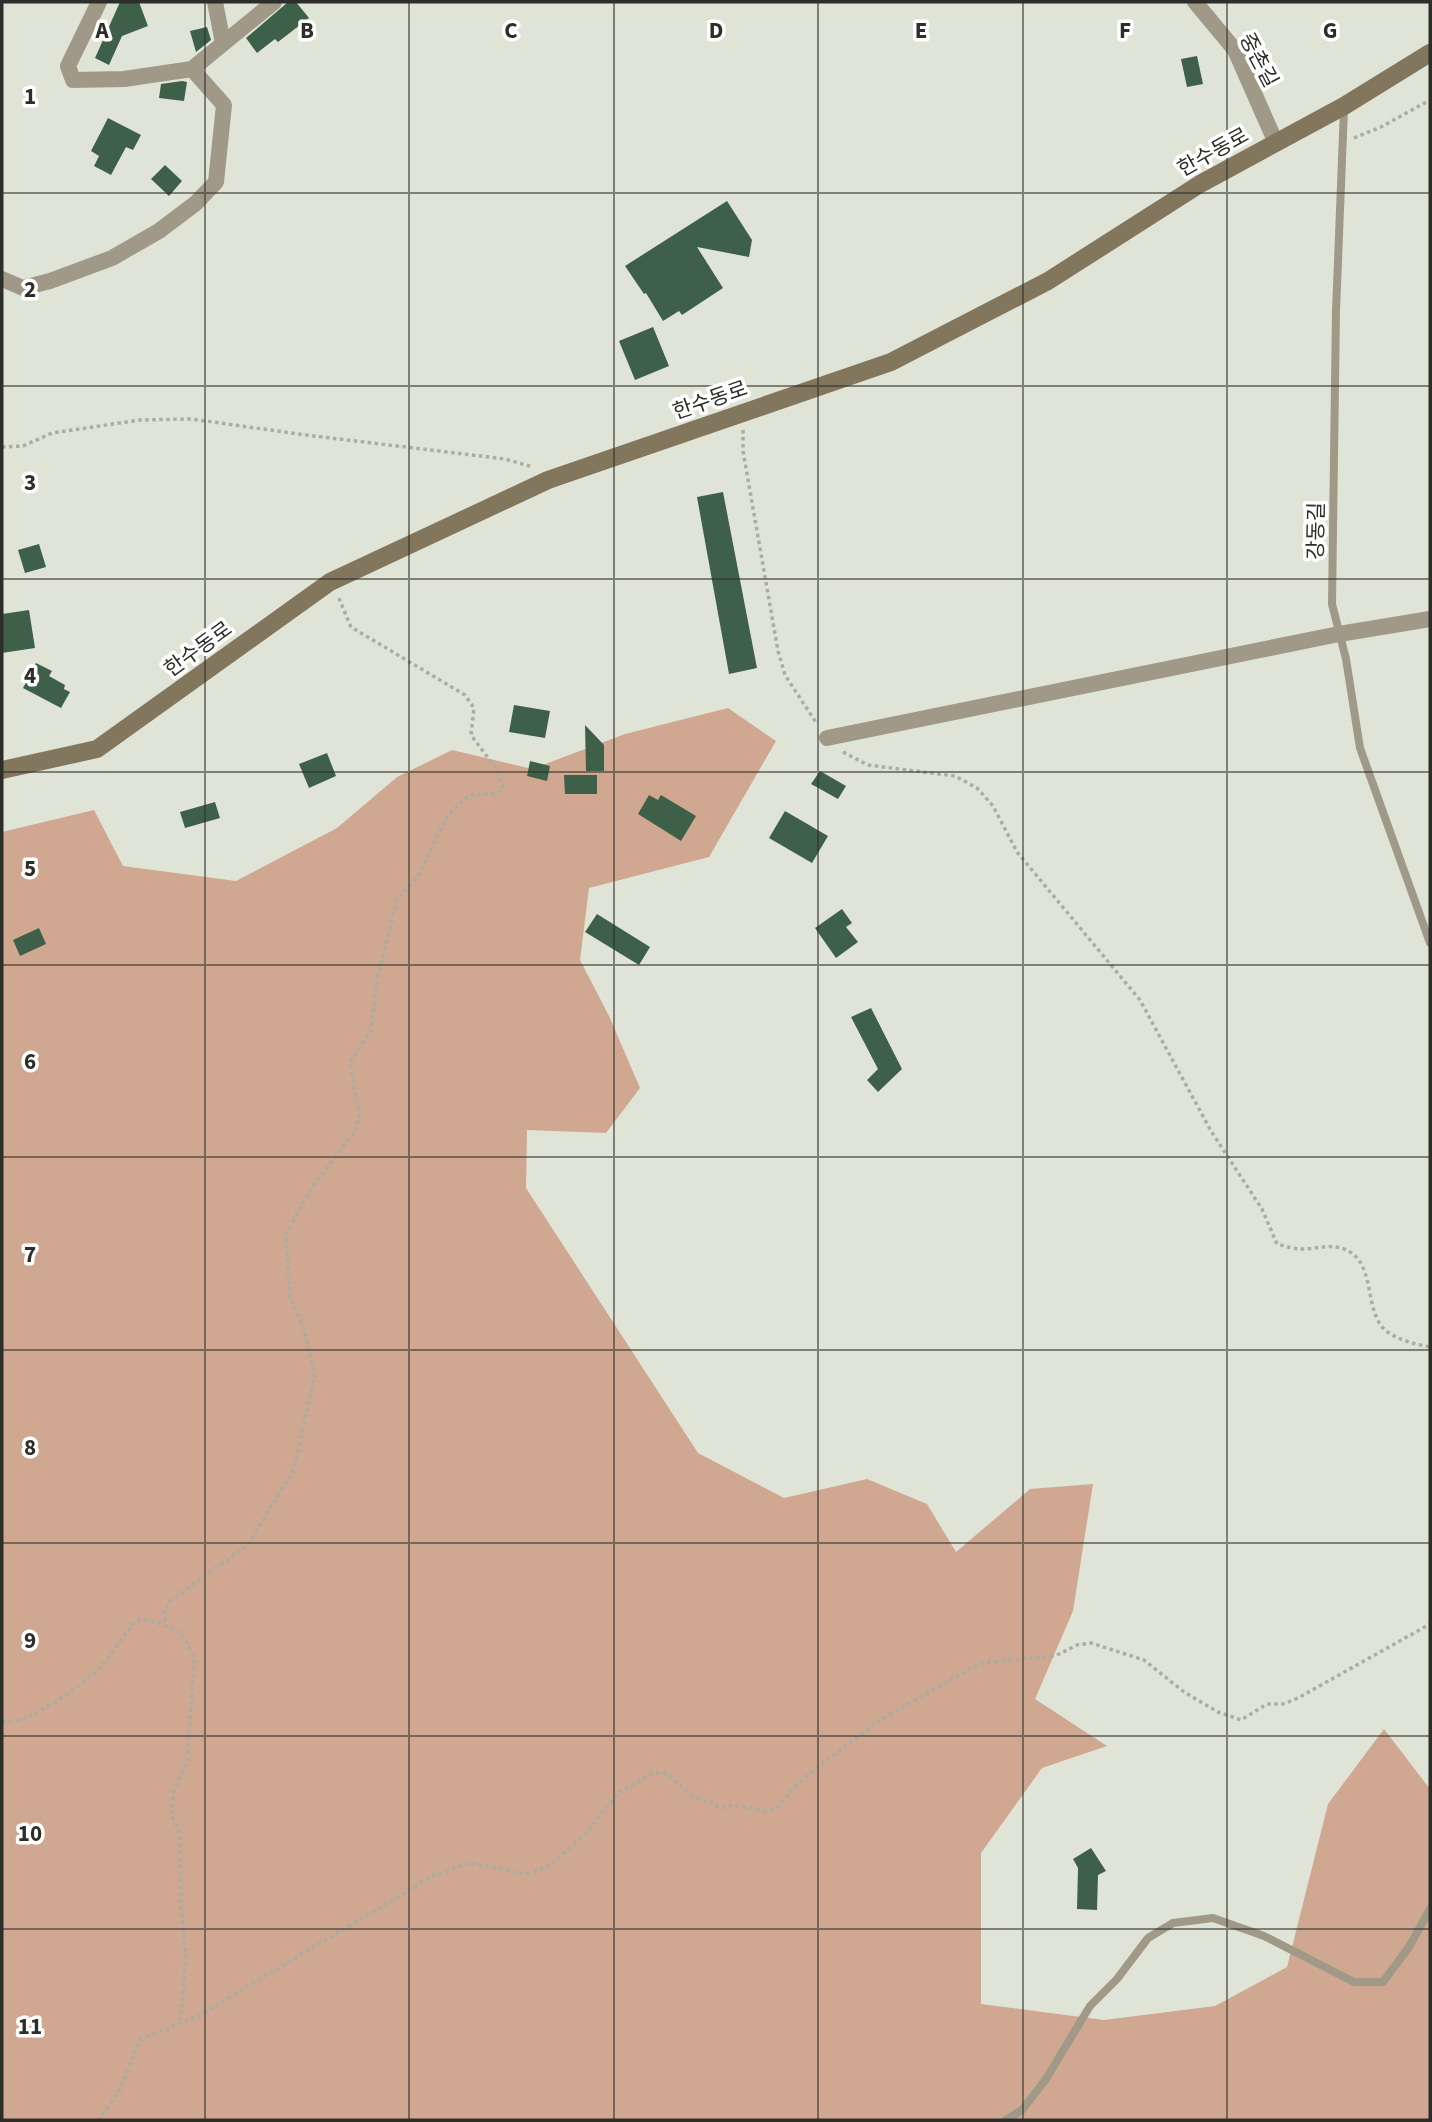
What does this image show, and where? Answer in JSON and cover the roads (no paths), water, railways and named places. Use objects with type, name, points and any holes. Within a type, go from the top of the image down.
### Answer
[{"type":"street","points":[[99,2],[68,66],[73,80],[124,79],[192,69],[274,2]]},
{"type":"street","points":[[215,2],[223,43]]},
{"type":"street","name":"중촌길","points":[[1195,2],[1235,50],[1276,143]]},
{"type":"street","name":"한수동로","points":[[2,770],[97,749],[332,581],[562,475],[891,362],[1048,281],[1200,184],[1344,106],[1430,53]]},
{"type":"street","points":[[2,279],[23,288],[112,258],[159,231],[196,203],[216,182],[224,105],[192,69]]},
{"type":"street","points":[[827,737],[1339,634],[1430,619]]},
{"type":"lane","name":"강동길","points":[[1344,106],[1336,311],[1332,604],[1360,748],[1430,943]]},
{"type":"lane","points":[[1006,2120],[1022,2109],[1046,2079],[1090,2007],[1117,1979],[1148,1938],[1172,1923],[1213,1918],[1264,1936],[1354,1982],[1383,1982],[1409,1947],[1430,1909]]}]
